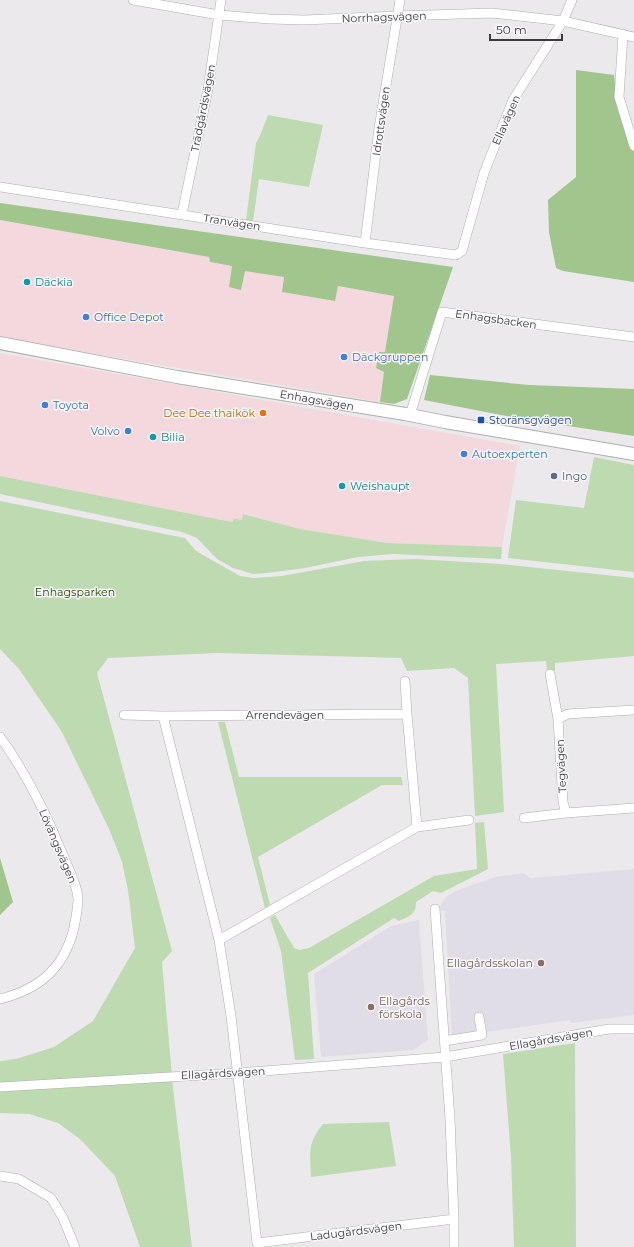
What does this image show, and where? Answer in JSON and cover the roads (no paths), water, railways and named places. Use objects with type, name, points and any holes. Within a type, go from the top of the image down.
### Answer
[{"type":"street","name":"Norrhagsvägen","points":[[133,0],[219,15],[270,20],[492,13],[563,21],[634,37]]},
{"type":"street","name":"Trädgårdsvägen","points":[[182,214],[208,89],[221,0]]},
{"type":"street","name":"Idrottsvägen","points":[[364,243],[379,128],[400,0]]},
{"type":"street","name":"Ellavägen","points":[[462,250],[484,173],[513,100],[563,21],[572,0]]},
{"type":"street","points":[[623,34],[619,97],[634,146]]},
{"type":"street","name":"Tranvägen","points":[[0,187],[456,256],[462,250]]},
{"type":"street","name":"Enhagsbacken","points":[[410,415],[442,312],[634,337]]},
{"type":"street","name":"Enhagsvägen","points":[[0,343],[177,377],[410,415],[634,454]]},
{"type":"street","name":"Tegvägen","points":[[550,674],[558,719],[563,802],[566,813]]},
{"type":"street","points":[[405,680],[417,827]]},
{"type":"street","points":[[558,719],[568,714],[634,710]]},
{"type":"street","name":"Arrendevägen","points":[[124,715],[407,714]]},
{"type":"street","points":[[163,716],[219,940],[231,1016],[237,1072]]},
{"type":"street","name":"Lövängsvägen","points":[[0,737],[25,776],[44,810],[72,878],[78,897],[77,914],[72,934],[66,952],[56,968],[39,983],[0,999]]},
{"type":"street","points":[[524,818],[634,808]]},
{"type":"street","points":[[219,940],[417,827],[469,820]]},
{"type":"street","points":[[435,909],[446,1057],[454,1247]]},
{"type":"street","points":[[444,1041],[482,1035],[479,1017]]},
{"type":"street","name":"Ellagårdsvägen","points":[[0,1087],[446,1057],[609,1029],[634,1029]]},
{"type":"street","name":"Ladugårdsvägen","points":[[237,1072],[257,1245],[454,1219]]},
{"type":"street","points":[[0,1176],[19,1179],[51,1198],[63,1218],[75,1247]]},
{"type":"place","name":"Däckia","points":[[27,282]]},
{"type":"place","name":"Office Depot","points":[[86,317]]},
{"type":"place","name":"Däckgruppen","points":[[344,357]]},
{"type":"place","name":"Toyota","points":[[45,405]]},
{"type":"place","name":"Dee Dee thaikök","points":[[263,413]]},
{"type":"place","name":"Storänsgvägen","points":[[481,420]]},
{"type":"place","name":"Volvo","points":[[128,431]]},
{"type":"place","name":"Bilia","points":[[153,437]]},
{"type":"place","name":"Autoexperten","points":[[464,454]]},
{"type":"place","name":"Ingo","points":[[554,476]]},
{"type":"place","name":"Weishaupt","points":[[342,486]]},
{"type":"place","name":"Ellagårdsskolan","points":[[541,963]]},
{"type":"place","name":"Ellagårds förskola","points":[[371,1007]]},
{"type":"park label","name":"Enhagsparken","points":[[75,592]]}]
